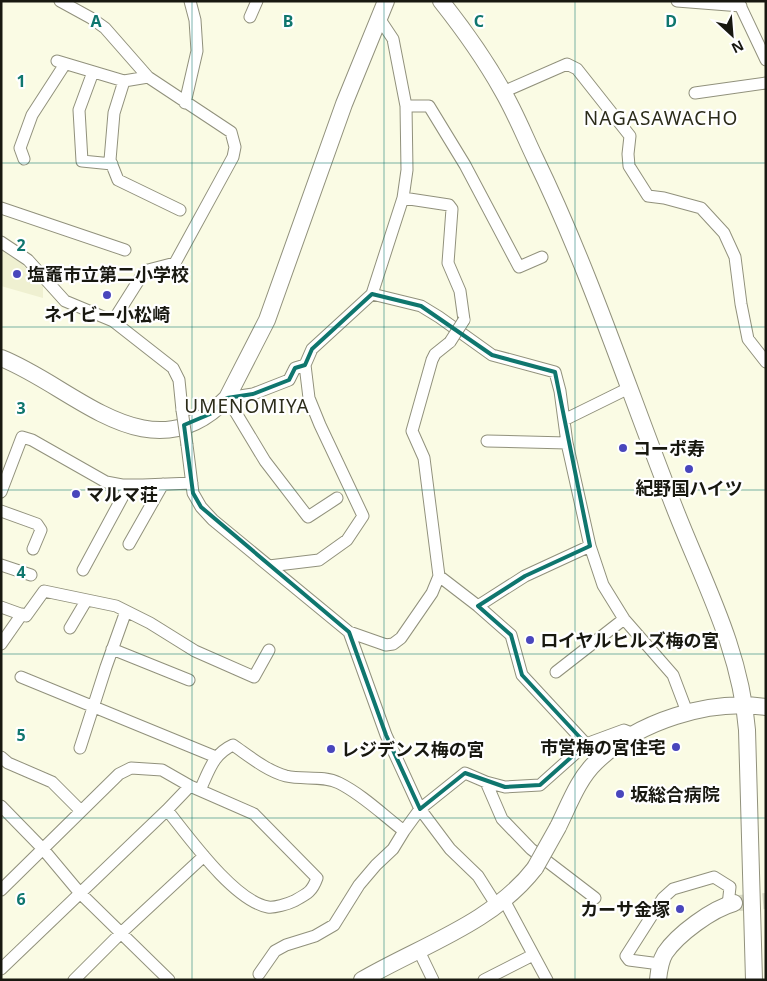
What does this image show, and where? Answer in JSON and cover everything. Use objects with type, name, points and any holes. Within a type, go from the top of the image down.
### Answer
[{"type":"street","points":[[60,1],[105,28],[148,77],[231,132],[235,147],[233,157],[175,263],[148,270],[142,275],[113,321]]},
{"type":"street","points":[[185,103],[197,50],[195,20],[190,1]]},
{"type":"street","points":[[250,17],[257,1]]},
{"type":"street","points":[[1,358],[19,365],[108,418],[145,429],[166,430],[199,420],[210,414],[227,398],[267,320],[344,104],[386,1]]},
{"type":"street","points":[[441,1],[467,34],[503,92],[561,212],[596,298],[671,499],[734,656],[745,704],[760,961],[754,980]]},
{"type":"street","points":[[677,1],[739,4],[766,60]]},
{"type":"street","points":[[269,566],[319,560],[347,540],[363,516],[309,398],[305,365],[312,349],[372,294],[403,198],[407,170],[406,106],[394,39],[379,18]]},
{"type":"street","points":[[24,159],[20,148],[32,115],[61,63],[124,81],[148,77]]},
{"type":"street","points":[[503,92],[567,64],[577,69],[630,136],[629,166],[648,196],[664,198],[701,208],[724,233],[735,257],[748,339],[766,362]]},
{"type":"street","points":[[93,72],[79,110],[82,161],[112,164]]},
{"type":"street","points":[[124,81],[114,113],[110,160],[118,180],[180,210]]},
{"type":"street","points":[[695,93],[766,83]]},
{"type":"street","points":[[406,106],[429,106],[465,165],[519,267],[542,257]]},
{"type":"street","points":[[1,242],[28,260],[65,301],[113,321],[173,368],[179,380],[193,493],[201,507],[213,520],[349,632],[386,645],[393,644],[401,638],[432,594],[439,576],[424,458],[412,431],[432,360],[435,354],[450,342],[464,320],[460,291],[448,263],[452,209],[449,205],[403,198]]},
{"type":"street","points":[[1,208],[125,250]]},
{"type":"street","points":[[372,294],[421,306],[492,355],[554,372],[560,391],[567,442],[590,546],[598,565],[603,585],[624,619],[672,675],[687,712]]},
{"type":"street","points":[[227,398],[253,394],[289,380],[295,368],[305,365]]},
{"type":"street","points":[[564,420],[629,388]]},
{"type":"street","points":[[227,398],[265,461],[308,517],[337,498]]},
{"type":"street","points":[[1,492],[22,437],[32,440],[106,482],[129,485],[192,483]]},
{"type":"street","points":[[487,441],[567,442]]},
{"type":"street","points":[[129,544],[163,484]]},
{"type":"street","points":[[83,570],[129,485]]},
{"type":"street","points":[[1,511],[37,524],[40,530],[33,549]]},
{"type":"street","points":[[478,606],[525,576],[590,546]]},
{"type":"street","points":[[1,565],[31,575]]},
{"type":"street","points":[[439,576],[478,606],[511,635],[522,675],[586,744]]},
{"type":"street","points":[[1,607],[26,616],[44,592],[86,601],[106,602],[126,611],[195,651],[254,677],[269,650]]},
{"type":"street","points":[[70,628],[86,601]]},
{"type":"street","points":[[80,748],[126,611]]},
{"type":"street","points":[[1,644],[22,614]]},
{"type":"street","points":[[556,672],[624,619]]},
{"type":"street","points":[[349,632],[386,734],[420,809],[450,849],[478,876],[500,903],[547,980]]},
{"type":"street","points":[[112,649],[189,680]]},
{"type":"street","points":[[21,677],[216,757]]},
{"type":"street","points":[[362,980],[472,922],[500,903],[524,881],[534,868],[558,827],[583,777],[596,762],[614,747],[634,734],[687,712],[745,704],[766,707]]},
{"type":"street","points":[[259,974],[275,951],[286,945],[315,936],[334,925],[359,886],[376,865],[393,849],[420,809],[465,772],[486,782],[505,787],[540,785],[586,744],[624,730],[634,734]]},
{"type":"street","points":[[1,969],[79,892],[167,810],[195,788],[216,757],[223,750],[233,745],[276,773],[337,782],[357,794],[404,831]]},
{"type":"street","points":[[1,757],[8,763],[52,782],[81,811]]},
{"type":"street","points":[[1,890],[119,774],[131,768],[162,770],[195,788],[254,814],[317,878],[312,890],[291,902],[269,907],[253,900],[237,890],[204,856],[167,810]]},
{"type":"street","points":[[486,782],[502,819],[531,849],[595,898]]},
{"type":"street","points":[[2,807],[43,849],[79,892],[165,978]]},
{"type":"street","points":[[74,980],[121,933],[204,856]]},
{"type":"street","points":[[714,877],[730,887],[731,904],[713,912],[682,936],[664,954],[659,972],[630,960],[626,956],[663,898],[673,889],[714,877]]},
{"type":"street","points":[[418,950],[433,980]]},
{"type":"street","points":[[484,980],[533,955]]},
{"type":"highlighted area","points":[[372,294],[421,306],[492,355],[555,372],[590,546],[525,576],[478,606],[511,635],[522,675],[586,744],[540,785],[505,787],[465,773],[420,809],[386,735],[349,632],[201,507],[193,493],[184,425],[210,414],[227,398],[253,394],[289,380],[295,368],[305,365],[312,349]]},
{"type":"shaded area","name":"塩竈市立第二小学校","points":[[1,250],[21,263],[43,285],[43,298],[1,286]]},
{"type":"tunnel","points":[[739,903],[766,901]]},
{"type":"place","name":"塩竈市立第二小学校","points":[[17,274]]},
{"type":"place","name":"ネイビー小松崎","points":[[107,295]]},
{"type":"place","name":"コーポ寿","points":[[623,448]]},
{"type":"place","name":"紀野国ハイツ","points":[[689,469]]},
{"type":"place","name":"マルマ荘","points":[[76,494]]},
{"type":"place","name":"ロイヤルヒルズ梅の宮","points":[[530,640]]},
{"type":"place","name":"市営梅の宮住宅","points":[[676,747]]},
{"type":"place","name":"レジデンス梅の宮","points":[[331,749]]},
{"type":"place","name":"坂総合病院","points":[[620,794]]},
{"type":"place","name":"カーサ金塚","points":[[680,909]]},
{"type":"district","name":"NAGASAWACHO","points":[[661,118]]},
{"type":"district","name":"UMENOMIYA","points":[[247,406]]}]
